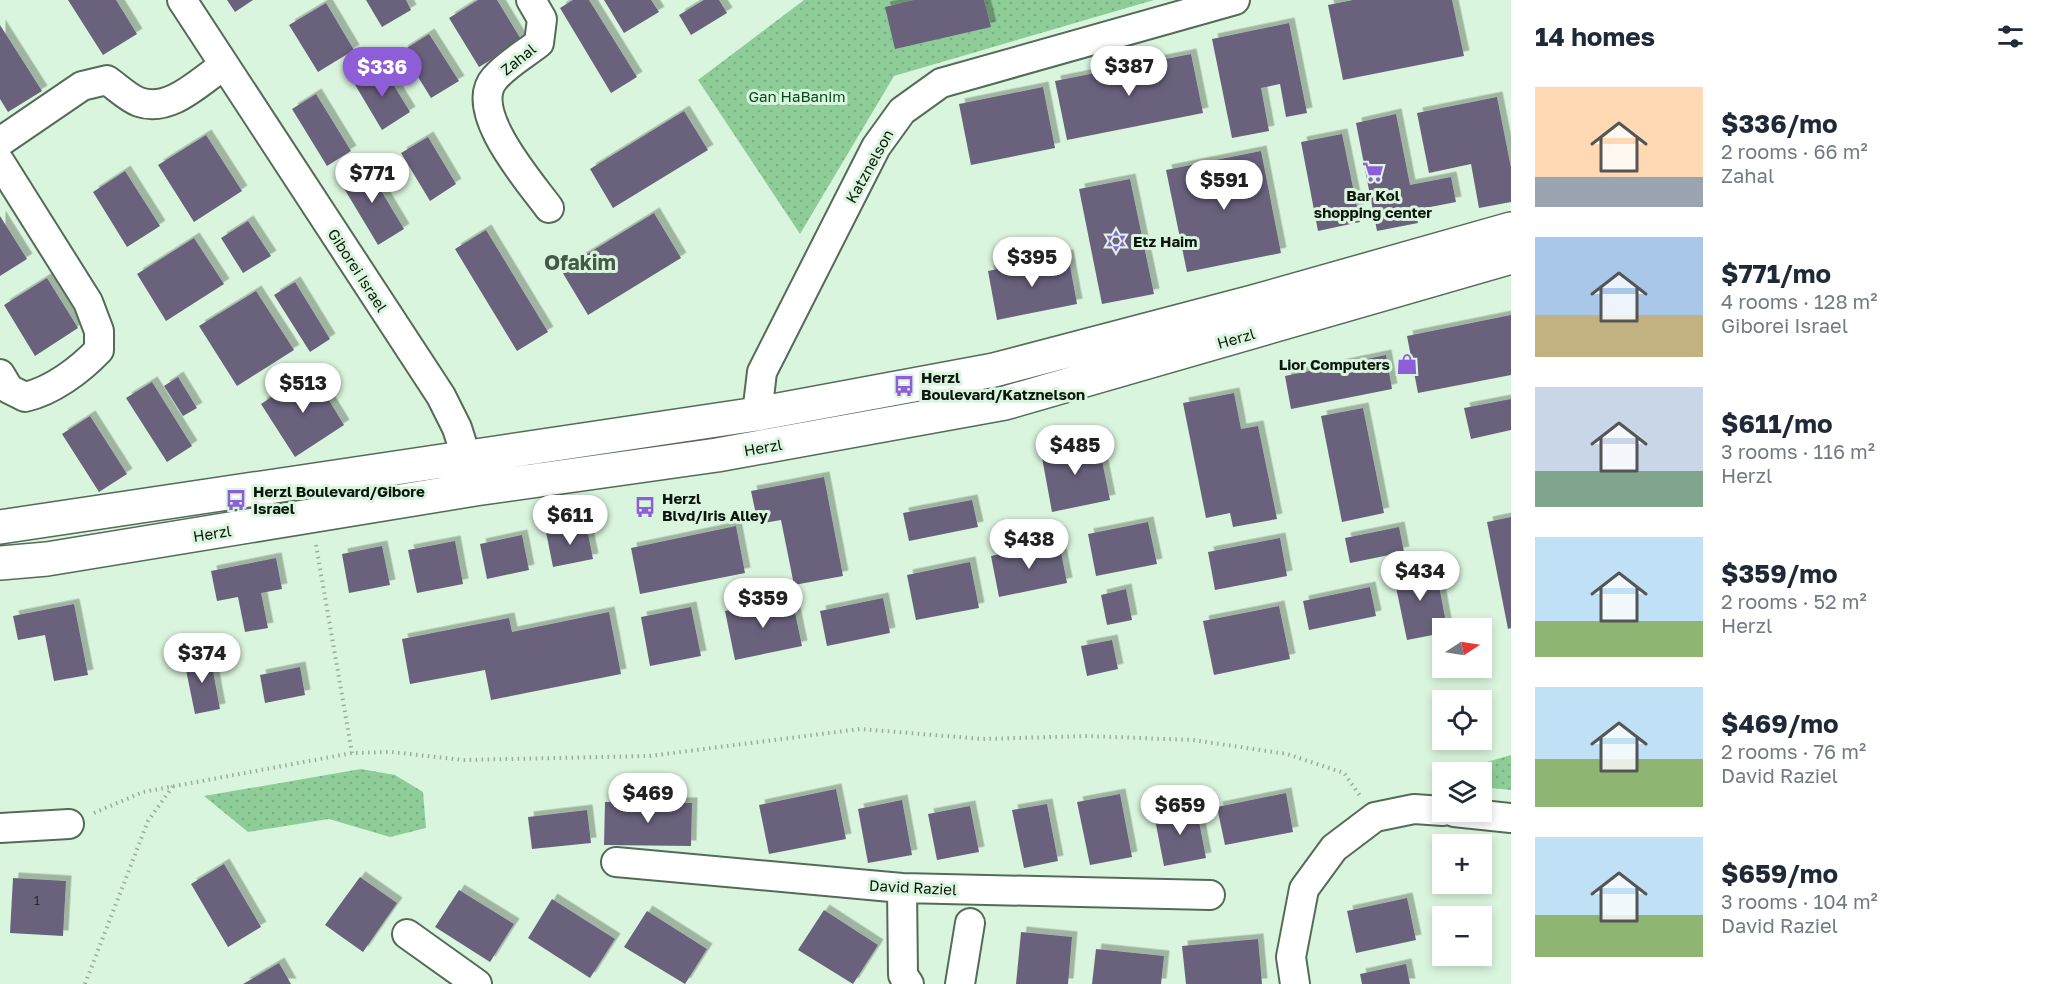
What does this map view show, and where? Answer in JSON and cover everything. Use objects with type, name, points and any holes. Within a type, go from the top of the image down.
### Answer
[{"type":"main road","name":"Herzl","points":[[0,527],[757,414],[994,370],[1253,302],[1511,230]]},
{"type":"main road","name":"Herzl","points":[[0,563],[47,559],[311,518],[475,489],[717,455],[1005,403],[1511,257]]},
{"type":"street","name":"Giborei Israel","points":[[182,0],[223,66],[441,396],[457,428],[468,458],[475,489]]},
{"type":"street","name":"Zahal","points":[[531,0],[542,19],[539,43],[494,79],[487,106],[499,138],[549,208]]},
{"type":"street","name":"Katznelson","points":[[757,414],[762,372],[876,147],[902,111],[941,83],[1236,0]]},
{"type":"street","points":[[0,142],[82,86],[107,80],[137,101],[154,106],[173,100],[223,66]]},
{"type":"street","points":[[0,162],[88,303],[99,331],[99,350],[88,362],[41,393],[25,397],[9,389],[0,374]]},
{"type":"street","points":[[1293,970],[1304,889],[1334,848],[1375,817],[1414,809],[1432,810]]},
{"type":"street","points":[[1492,816],[1511,818]]},
{"type":"street","points":[[0,828],[69,824]]},
{"type":"street","name":"David Raziel","points":[[616,862],[902,888],[1210,896]]},
{"type":"street","points":[[902,888],[903,975],[909,984]]},
{"type":"street","points":[[960,984],[970,923]]},
{"type":"street","points":[[407,934],[477,984]]},
{"type":"path","points":[[311,518],[352,753]]},
{"type":"path","points":[[69,824],[143,792],[352,753],[391,752],[463,760],[650,756],[860,729],[983,739],[1087,736],[1192,740],[1287,754],[1344,773],[1375,817]]},
{"type":"path","points":[[85,984],[148,821],[173,786]]},
{"type":"green space","name":"Gan HaBanim","points":[[804,0],[1154,0],[894,76],[800,234],[698,80]]},
{"type":"green space","points":[[1511,755],[1511,790],[1492,788],[1492,762],[1487,762]]},
{"type":"green space","points":[[361,769],[395,775],[423,792],[426,828],[390,837],[329,819],[248,832],[204,796]]},
{"type":"building","points":[[68,0],[116,0],[137,34],[103,55]]},
{"type":"building","points":[[227,0],[253,0],[235,12]]},
{"type":"building","points":[[366,0],[406,0],[411,10],[382,27]]},
{"type":"building","points":[[478,0],[497,0],[522,41],[479,67],[449,18]]},
{"type":"building","points":[[573,0],[589,0],[637,77],[611,93],[560,8]]},
{"type":"building","points":[[604,0],[651,0],[659,12],[624,33]]},
{"type":"building","points":[[704,0],[719,0],[727,13],[691,35],[679,15]]},
{"type":"building","points":[[914,0],[984,0],[991,27],[895,49],[885,7]]},
{"type":"building","points":[[1353,0],[1452,0],[1464,56],[1343,80],[1328,5]]},
{"type":"building","points":[[326,3],[354,50],[318,72],[289,25]]},
{"type":"building","points":[[1289,23],[1307,113],[1286,117],[1280,84],[1261,88],[1269,131],[1232,138],[1212,39]]},
{"type":"building","points":[[0,25],[42,91],[8,112],[0,99]]},
{"type":"building","points":[[429,34],[459,81],[431,98],[402,51]]},
{"type":"building","points":[[1191,54],[1203,113],[1067,140],[1055,81]]},
{"type":"building","points":[[382,66],[410,112],[382,130],[354,83]]},
{"type":"building","points":[[1043,87],[1055,148],[971,165],[959,104]]},
{"type":"building","points":[[316,94],[351,151],[327,166],[292,109]]},
{"type":"building","points":[[1497,97],[1511,168],[1511,202],[1479,208],[1471,164],[1429,173],[1417,113]]},
{"type":"building","points":[[684,111],[708,150],[613,208],[590,169]]},
{"type":"building","points":[[1396,114],[1410,185],[1451,177],[1456,202],[1415,210],[1418,223],[1377,231],[1356,123]]},
{"type":"building","points":[[1342,134],[1360,222],[1318,231],[1301,142]]},
{"type":"building","points":[[206,135],[242,191],[194,222],[158,165]]},
{"type":"building","points":[[428,137],[456,184],[430,201],[401,153]]},
{"type":"building","points":[[1261,151],[1281,253],[1187,272],[1166,170]]},
{"type":"building","points":[[365,164],[404,229],[378,245],[339,180]]},
{"type":"building","points":[[125,171],[160,226],[127,247],[93,192]]},
{"type":"building","name":"Etz Haim","points":[[1130,179],[1154,294],[1102,304],[1079,189]]},
{"type":"building","points":[[654,213],[681,258],[588,315],[561,270]]},
{"type":"building","points":[[0,216],[27,259],[0,276]]},
{"type":"building","points":[[248,221],[271,256],[243,273],[221,238]]},
{"type":"building","points":[[486,230],[548,332],[517,351],[455,249]]},
{"type":"building","points":[[194,238],[224,284],[166,321],[137,274]]},
{"type":"building","points":[[1068,255],[1077,304],[997,320],[988,271]]},
{"type":"building","points":[[47,278],[78,328],[35,356],[4,305]]},
{"type":"building","points":[[295,282],[330,339],[310,352],[274,295]]},
{"type":"building","points":[[256,291],[294,350],[237,386],[199,326]]},
{"type":"building","points":[[1511,315],[1511,375],[1418,393],[1407,336]]},
{"type":"building","points":[[1386,355],[1392,389],[1291,409],[1285,376]]},
{"type":"building","points":[[311,371],[344,425],[295,457],[261,404]]},
{"type":"building","points":[[178,377],[197,408],[183,416],[164,386]]},
{"type":"building","points":[[152,382],[192,446],[167,462],[126,398]]},
{"type":"building","points":[[1234,393],[1241,429],[1258,426],[1277,519],[1233,527],[1230,513],[1206,518],[1183,403]]},
{"type":"building","points":[[1511,399],[1511,430],[1471,439],[1464,408]]},
{"type":"building","points":[[1363,408],[1384,513],[1342,522],[1321,416]]},
{"type":"building","points":[[90,416],[127,474],[99,492],[62,434]]},
{"type":"building","points":[[1098,441],[1110,500],[1052,512],[1041,452]]},
{"type":"building","points":[[824,477],[843,576],[794,585],[781,520],[758,524],[751,491]]},
{"type":"building","points":[[972,500],[978,527],[909,541],[903,513]]},
{"type":"building","points":[[1511,517],[1511,628],[1508,629],[1487,522]]},
{"type":"building","points":[[1148,522],[1157,564],[1096,576],[1088,534]]},
{"type":"building","points":[[586,524],[593,559],[553,567],[546,532]]},
{"type":"building","points":[[736,526],[745,573],[640,594],[631,548]]},
{"type":"building","points":[[1399,527],[1404,552],[1350,563],[1345,538]]},
{"type":"building","points":[[522,535],[529,570],[487,579],[480,544]]},
{"type":"building","points":[[1280,538],[1287,576],[1215,590],[1208,552]]},
{"type":"building","points":[[455,541],[463,584],[417,593],[408,550]]},
{"type":"building","points":[[1059,542],[1067,583],[999,597],[991,556]]},
{"type":"building","points":[[382,546],[390,585],[349,593],[342,554]]},
{"type":"building","points":[[276,558],[282,589],[261,593],[268,628],[245,632],[238,597],[217,601],[211,571]]},
{"type":"building","points":[[970,562],[979,608],[916,620],[907,575]]},
{"type":"building","points":[[1435,565],[1445,618],[1432,618],[1432,635],[1407,640],[1393,573]]},
{"type":"building","points":[[1370,587],[1376,616],[1309,630],[1303,601]]},
{"type":"building","points":[[1126,589],[1132,620],[1107,625],[1101,595]]},
{"type":"building","points":[[792,598],[802,646],[735,660],[725,611]]},
{"type":"building","points":[[883,598],[890,633],[827,646],[820,611]]},
{"type":"building","points":[[74,604],[88,675],[54,681],[45,635],[18,640],[13,616]]},
{"type":"building","points":[[1279,606],[1290,659],[1214,675],[1203,621]]},
{"type":"building","points":[[691,607],[701,656],[650,666],[641,617]]},
{"type":"building","points":[[609,612],[621,674],[491,700],[485,670],[410,684],[402,639],[509,618],[512,632]]},
{"type":"building","points":[[1112,640],[1118,669],[1087,676],[1081,646]]},
{"type":"building","points":[[210,655],[220,709],[195,714],[184,660]]},
{"type":"building","points":[[300,667],[305,695],[265,703],[260,675]]},
{"type":"building","points":[[836,789],[846,839],[769,854],[759,805]]},
{"type":"building","points":[[1286,793],[1293,832],[1225,845],[1217,807]]},
{"type":"building","points":[[1120,794],[1132,857],[1090,865],[1077,802]]},
{"type":"building","points":[[902,800],[912,855],[868,863],[858,809]]},
{"type":"building","points":[[605,802],[692,803],[691,846],[604,845]]},
{"type":"building","points":[[1047,804],[1058,861],[1024,868],[1012,810]]},
{"type":"building","points":[[970,806],[979,852],[937,860],[928,814]]},
{"type":"building","points":[[1196,806],[1206,858],[1164,866],[1154,814]]},
{"type":"building","points":[[587,810],[591,843],[532,849],[528,817]]},
{"type":"building","points":[[224,864],[261,927],[228,947],[191,884]]},
{"type":"building","points":[[360,877],[397,903],[363,952],[325,925]]},
{"type":"building","points":[[13,878],[66,881],[63,936],[10,933]]},
{"type":"building","points":[[459,890],[514,924],[490,962],[435,927]]},
{"type":"building","points":[[1407,898],[1416,940],[1356,953],[1347,911]]},
{"type":"building","points":[[552,899],[615,939],[590,978],[528,938]]},
{"type":"building","points":[[824,910],[878,945],[853,984],[798,950]]},
{"type":"building","points":[[647,911],[707,949],[685,984],[624,947]]},
{"type":"building","points":[[1021,932],[1072,937],[1068,984],[1016,984]]},
{"type":"building","points":[[1258,939],[1262,984],[1186,984],[1182,946]]},
{"type":"building","points":[[1096,949],[1164,956],[1161,984],[1092,984]]},
{"type":"building","points":[[279,963],[291,984],[243,984]]},
{"type":"building","points":[[1406,964],[1410,984],[1362,984],[1360,974]]},
{"type":"place","name":"Bar Kol shopping center","points":[[1373,172]]},
{"type":"place","name":"Etz Haim","points":[[1116,241]]},
{"type":"place","name":"Lior Computers","points":[[1407,364]]},
{"type":"place","name":"Herzl Boulevard/Katznelson","points":[[904,386]]},
{"type":"place","name":"Herzl Boulevard/Gibore Israel","points":[[236,500]]},
{"type":"place","name":"Herzl Blvd/Iris Alley","points":[[645,507]]},
{"type":"district","name":"Ofakim","points":[[580,262]]}]
